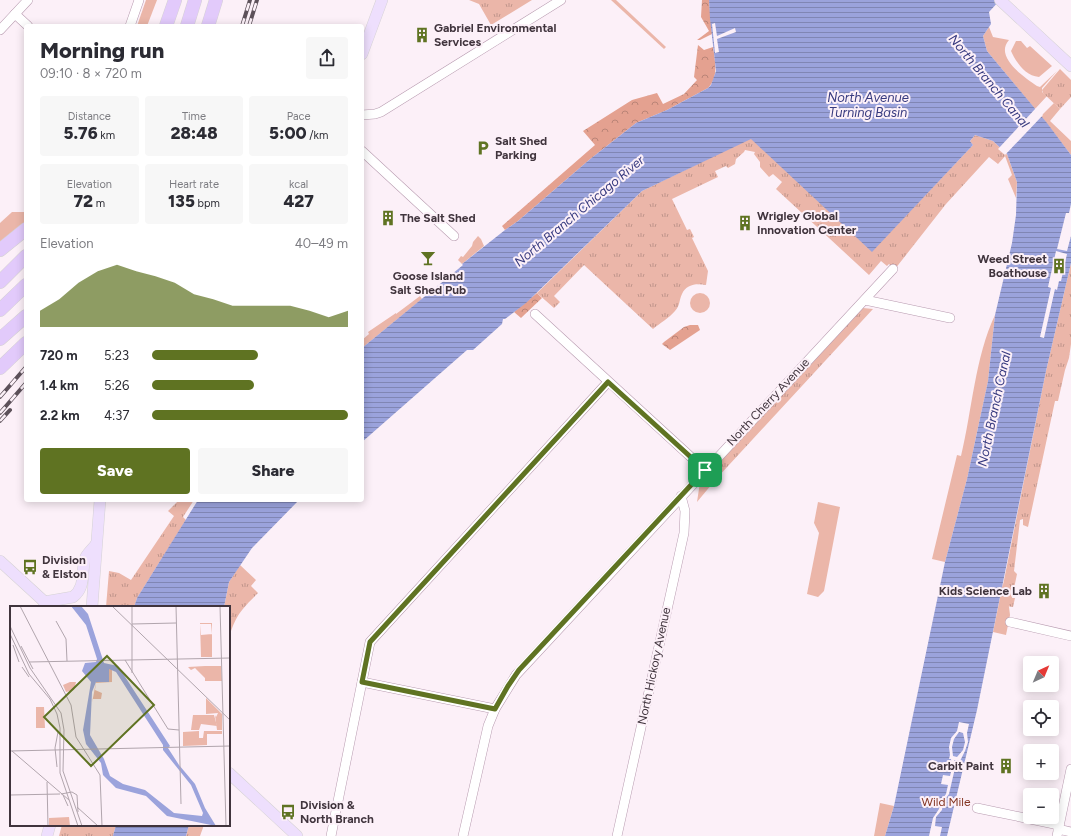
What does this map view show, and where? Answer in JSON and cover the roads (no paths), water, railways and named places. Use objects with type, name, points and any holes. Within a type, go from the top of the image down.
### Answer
[{"type":"highway","points":[[167,24],[175,0]]},
{"type":"highway","points":[[188,24],[195,0]]},
{"type":"highway","points":[[209,24],[216,0]]},
{"type":"highway","points":[[0,250],[24,231]]},
{"type":"highway","points":[[0,282],[24,258]]},
{"type":"highway","points":[[0,310],[24,287]]},
{"type":"highway","points":[[0,339],[24,318]]},
{"type":"highway","points":[[0,368],[24,345]]},
{"type":"main road","points":[[364,49],[382,0]]},
{"type":"main road","points":[[1000,0],[1071,66]]},
{"type":"main road","points":[[92,606],[100,502]]},
{"type":"main road","points":[[0,561],[47,604],[73,598],[76,595],[82,586],[85,558],[96,544]]},
{"type":"main road","points":[[230,774],[297,836]]},
{"type":"main road","points":[[47,836],[50,826]]},
{"type":"street","points":[[0,30],[28,0]]},
{"type":"street","points":[[131,24],[139,0]]},
{"type":"street","points":[[364,115],[381,112],[561,0]]},
{"type":"street","points":[[15,14],[26,24]]},
{"type":"street","points":[[364,153],[454,236]]},
{"type":"street","name":"North Cherry Avenue","points":[[463,836],[486,734],[495,709],[519,670],[893,269]]},
{"type":"street","points":[[865,300],[950,318]]},
{"type":"street","points":[[534,314],[705,470]]},
{"type":"street","points":[[331,836],[370,642],[608,382]]},
{"type":"street","name":"North Hickory Avenue","points":[[617,836],[684,533],[686,511],[681,496]]},
{"type":"street","points":[[1010,622],[1071,636]]},
{"type":"street","points":[[362,682],[495,709]]},
{"type":"street","points":[[1058,830],[1071,769]]},
{"type":"street","points":[[977,808],[1058,830],[1071,832]]},
{"type":"water","points":[[709,0],[1000,0],[989,12],[991,24],[983,36],[987,51],[1047,123],[1071,155],[1071,263],[1046,371],[977,710],[947,836],[885,836],[894,806],[945,562],[967,479],[988,381],[995,315],[1012,243],[1016,215],[1017,182],[1007,154],[993,141],[975,135],[970,141],[973,145],[872,252],[751,139],[642,191],[526,303],[503,319],[502,324],[473,350],[467,350],[364,440],[364,346],[463,265],[462,264],[518,221],[589,160],[636,123],[667,110],[708,88],[711,85],[716,71]]},
{"type":"water","points":[[197,502],[297,502],[252,548],[229,582],[224,606],[134,606],[137,598]]},
{"type":"water","points":[[116,826],[189,826],[186,836],[113,836]]},
{"type":"railway","points":[[243,24],[250,0]]},
{"type":"railway","points":[[250,24],[257,0]]},
{"type":"railway","points":[[0,397],[24,369]]},
{"type":"railway","points":[[0,413],[24,385]]},
{"type":"railway","points":[[0,421],[10,410]]},
{"type":"place","name":"Gabriel Environmental Services","points":[[422,35]]},
{"type":"place","name":"Salt Shed Parking","points":[[483,148]]},
{"type":"place","name":"The Salt Shed","points":[[388,218]]},
{"type":"place","name":"Wrigley Global Innovation Center","points":[[745,223]]},
{"type":"place","name":"Goose Island Salt Shed Pub","points":[[428,258]]},
{"type":"place","name":"Weed Street Boathouse","points":[[1059,266]]},
{"type":"place","name":"Division & Elston","points":[[30,567]]},
{"type":"place","name":"Kids Science Lab","points":[[1044,591]]},
{"type":"place","name":"Carbit Paint","points":[[1006,766]]},
{"type":"place","name":"Division & North Branch","points":[[288,812]]},
{"type":"water label","name":"North Branch Canal","points":[[989,81]]},
{"type":"water label","name":"North Avenue Turning Basin","points":[[868,104]]},
{"type":"water label","name":"North Branch Chicago River","points":[[579,211]]},
{"type":"water label","name":"North Branch Canal","points":[[994,409]]},
{"type":"park label","name":"Wild Mile","points":[[946,802]]}]
